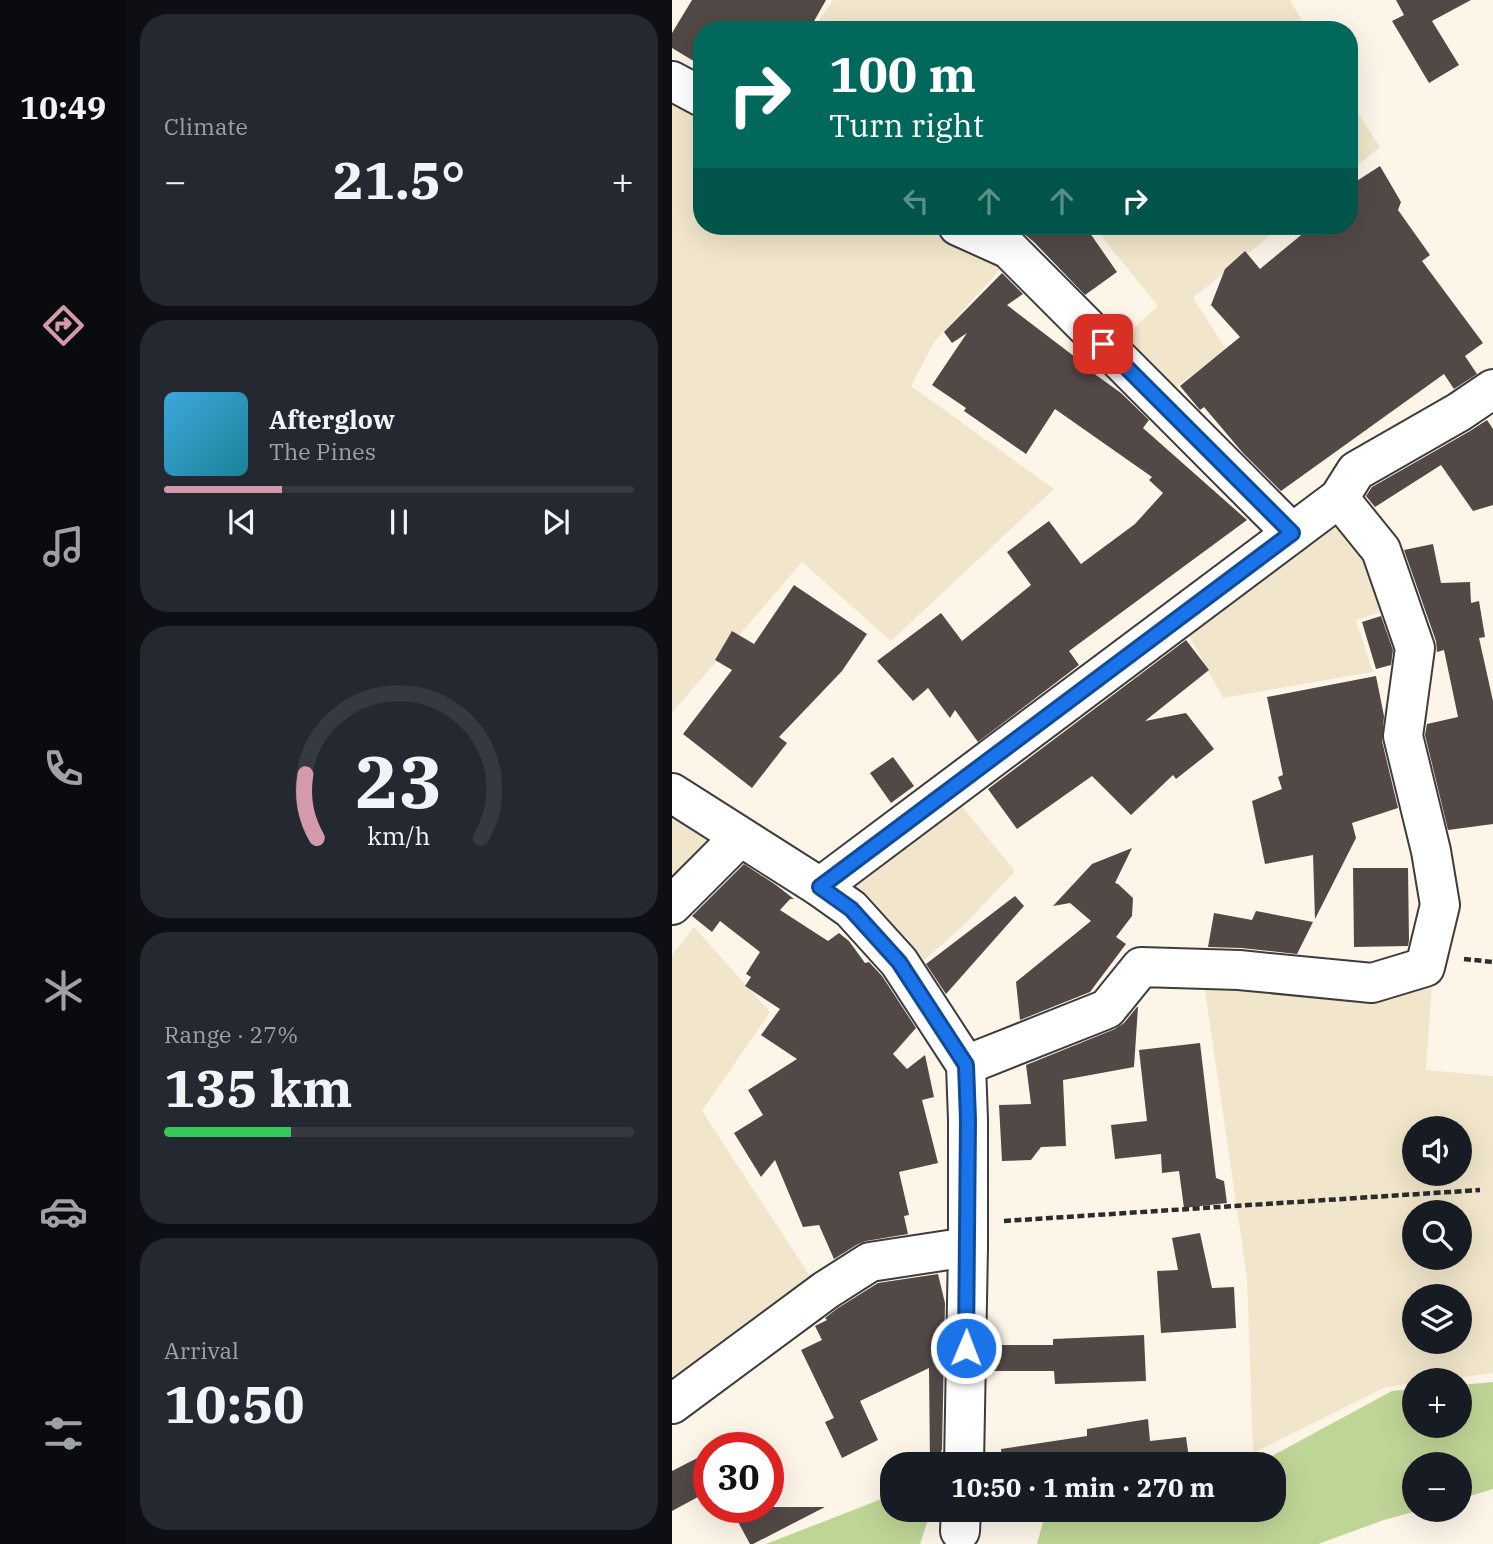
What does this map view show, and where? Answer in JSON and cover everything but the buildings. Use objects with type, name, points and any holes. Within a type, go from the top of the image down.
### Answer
[{"type":"street","points":[[672,81],[693,92]]},
{"type":"street","points":[[978,235],[1009,249],[1292,533]]},
{"type":"street","points":[[820,887],[1339,498],[1356,471],[1459,412],[1493,389]]},
{"type":"street","points":[[966,1065],[1107,1009],[1142,967],[1239,970],[1371,983],[1425,967],[1440,905],[1431,850],[1403,736],[1415,648],[1381,550],[1339,498]]},
{"type":"street","points":[[672,793],[851,909],[899,962],[966,1065],[968,1235],[964,1452]]},
{"type":"street","points":[[672,905],[740,837]]},
{"type":"street","points":[[672,1404],[827,1290],[870,1262],[968,1235]]},
{"type":"path","points":[[968,1235],[1480,1190]]},
{"type":"shaded area","points":[[833,0],[1290,0],[1302,21],[818,21]]},
{"type":"shaded area","points":[[672,89],[693,100],[693,235],[960,235],[1010,259],[934,342],[911,386],[1054,489],[891,641],[802,562],[672,713]]},
{"type":"shaded area","points":[[1358,113],[1380,147],[1358,165]]},
{"type":"shaded area","points":[[1100,235],[1271,235],[1193,298],[1226,349],[1167,394],[1115,344],[1158,306]]},
{"type":"shaded area","points":[[1337,509],[1393,608],[1356,620],[1373,672],[1223,698],[1183,625]]},
{"type":"shaded area","points":[[955,798],[1015,871],[966,923],[911,972],[838,889]]},
{"type":"shaded area","points":[[672,807],[724,841],[672,892]]},
{"type":"shaded area","points":[[694,927],[770,1012],[702,1111],[816,1285],[672,1392],[672,955]]},
{"type":"shaded area","points":[[1433,971],[1426,1070],[1493,1076],[1493,1373],[1472,1376],[1472,1368],[1402,1368],[1402,1385],[1386,1387],[1253,1452],[1247,1278],[1204,984]]},
{"type":"green space","points":[[1493,1382],[1493,1489],[1472,1495],[1472,1452],[1402,1452],[1402,1515],[1318,1544],[1037,1544],[1043,1522],[1286,1522],[1286,1452],[1279,1452],[1392,1391],[1402,1390],[1402,1438],[1472,1438],[1472,1384]]},
{"type":"green space","points":[[880,1500],[880,1522],[927,1522],[920,1544],[766,1544]]},
{"type":"route","points":[[966,1348],[966,1065],[899,962],[851,909],[820,887],[1292,533],[1103,344]]}]
